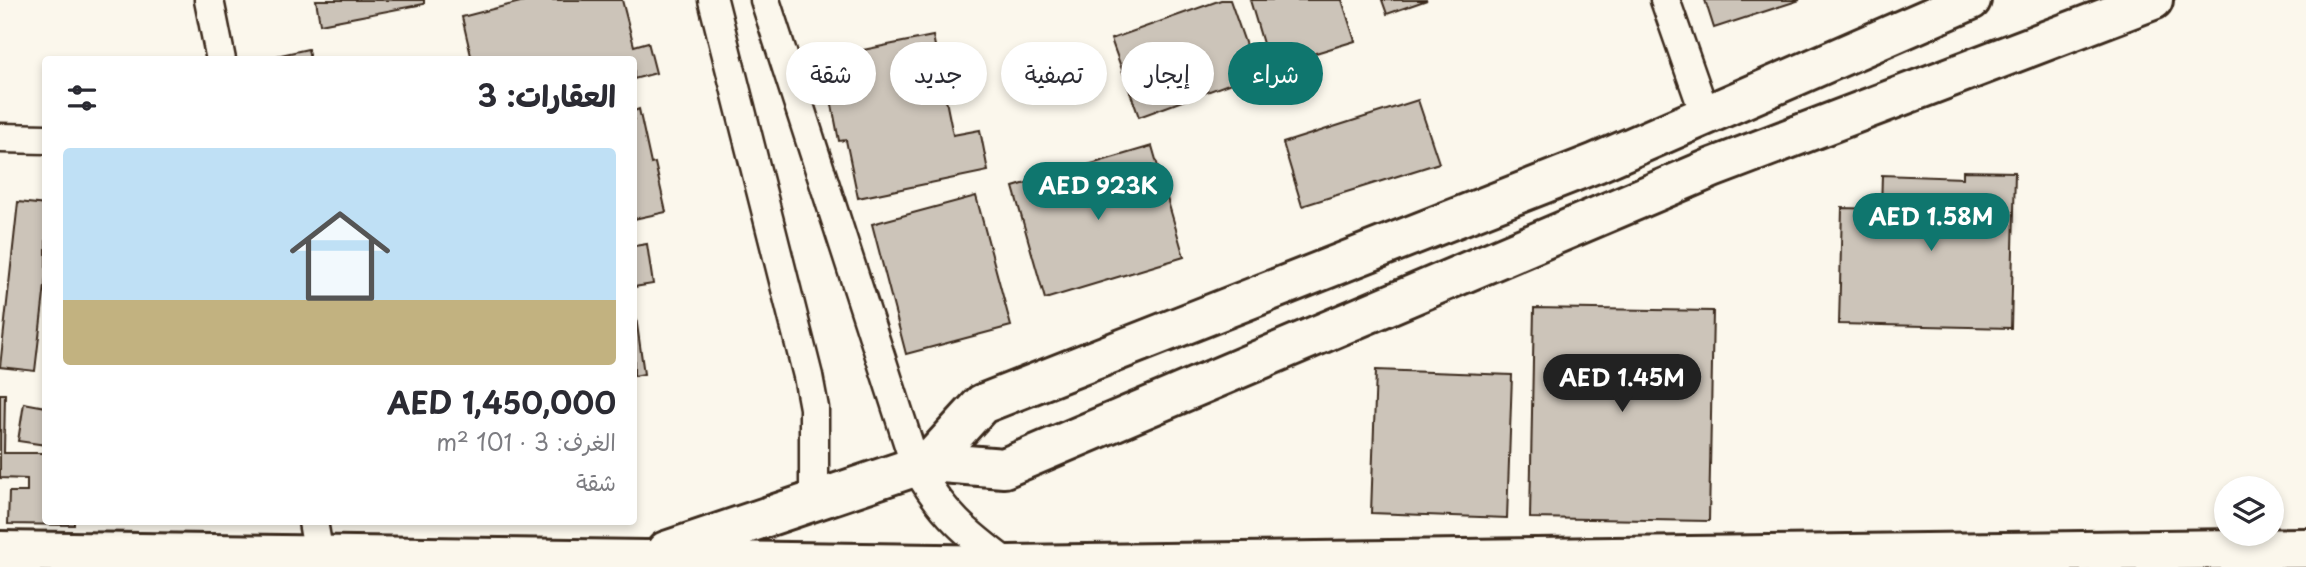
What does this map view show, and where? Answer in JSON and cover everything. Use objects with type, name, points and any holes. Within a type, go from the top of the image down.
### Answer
[{"type":"main road","points":[[923,464],[982,404],[1595,163],[1971,0]]},
{"type":"main road","points":[[641,560],[923,464],[1004,468],[1712,168],[2153,0]]},
{"type":"main road","points":[[0,551],[316,538],[641,560],[1009,565],[2306,548]]},
{"type":"street","points":[[209,0],[220,56]]},
{"type":"street","points":[[713,0],[808,376],[814,408],[814,500]]},
{"type":"street","points":[[765,0],[929,488],[949,516],[971,537],[1009,565]]},
{"type":"street","points":[[1665,0],[1705,114]]},
{"type":"street","points":[[0,138],[42,139]]},
{"type":"building","points":[[316,0],[424,0],[424,4],[320,24]]},
{"type":"building","points":[[528,0],[622,0],[634,46],[648,42],[656,73],[637,78],[637,56],[471,56],[462,17]]},
{"type":"building","points":[[1221,0],[1230,0],[1245,42],[1228,42],[1228,84],[1214,89],[1214,42],[1121,42],[1121,67],[1111,39]]},
{"type":"building","points":[[1250,0],[1342,0],[1355,41],[1323,51],[1323,42],[1263,42]]},
{"type":"building","points":[[1382,0],[1427,0],[1387,14]]},
{"type":"building","points":[[1705,0],[1800,0],[1714,28]]},
{"type":"building","points":[[933,36],[934,42],[903,42]]},
{"type":"building","points":[[890,45],[890,105],[947,105],[953,135],[980,130],[988,171],[858,198],[846,140],[839,141],[832,105],[876,105],[876,47]]},
{"type":"building","points":[[308,49],[309,56],[276,56]]},
{"type":"building","points":[[1418,100],[1439,163],[1302,206],[1283,143]]},
{"type":"building","points":[[1135,105],[1172,105],[1139,117]]},
{"type":"building","points":[[639,109],[651,164],[655,163],[666,212],[637,218]]},
{"type":"building","points":[[1152,146],[1184,257],[1045,299],[1013,187]]},
{"type":"building","points":[[1963,171],[2015,172],[2011,328],[1839,324],[1842,208],[1881,209],[1882,175],[1963,178]]},
{"type":"building","points":[[976,196],[1011,326],[906,354],[872,224]]},
{"type":"building","points":[[18,202],[42,205],[42,311],[35,371],[0,367]]},
{"type":"building","points":[[647,244],[653,284],[637,287],[637,246]]},
{"type":"building","points":[[1534,308],[1713,311],[1709,521],[1530,518]]},
{"type":"building","points":[[637,324],[644,374],[637,375]]},
{"type":"building","points":[[1376,370],[1512,375],[1507,518],[1371,513]]},
{"type":"building","points":[[0,394],[5,394],[4,453],[42,453],[42,525],[8,524],[9,492],[27,492],[27,479],[0,478]]},
{"type":"building","points":[[24,403],[42,406],[42,444],[18,441]]}]
